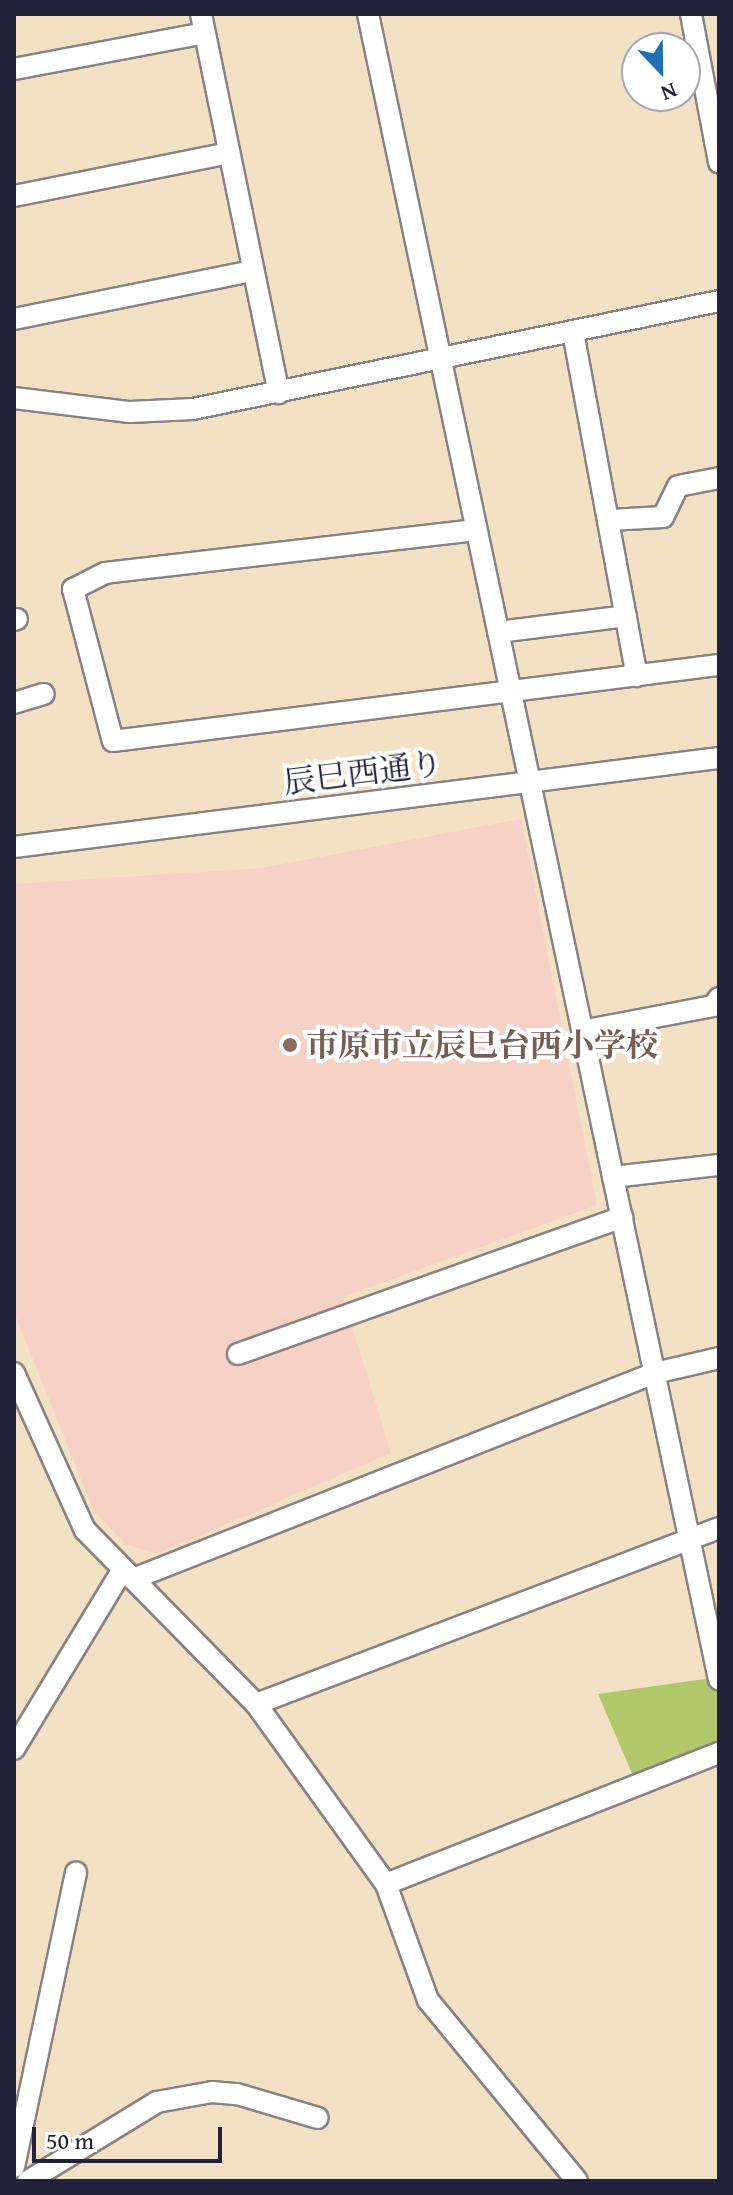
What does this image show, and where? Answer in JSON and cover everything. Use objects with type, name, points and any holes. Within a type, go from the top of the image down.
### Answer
[{"type":"street","points":[[368,14],[719,1679]]},
{"type":"street","points":[[691,14],[718,151]]},
{"type":"street","points":[[14,69],[202,23],[279,393]]},
{"type":"street","points":[[14,196],[229,153]]},
{"type":"street","points":[[14,319],[253,271]]},
{"type":"street","points":[[14,398],[130,412],[193,409],[719,301]]},
{"type":"street","points":[[573,332],[637,676]]},
{"type":"street","points":[[608,520],[663,517],[678,486],[719,478]]},
{"type":"street","points":[[476,530],[105,573],[73,589],[113,741],[719,665]]},
{"type":"street","points":[[498,632],[626,616]]},
{"type":"street","points":[[14,703],[44,694]]},
{"type":"street","name":"辰巳西通り","points":[[14,847],[719,758]]},
{"type":"street","points":[[582,1031],[713,1006],[719,998]]},
{"type":"street","points":[[613,1177],[719,1165]]},
{"type":"street","points":[[238,1354],[622,1217]]},
{"type":"street","points":[[14,1749],[128,1574],[655,1373],[719,1358]]},
{"type":"street","points":[[14,1373],[85,1530],[256,1704],[386,1884],[428,2000],[577,2181]]},
{"type":"street","points":[[256,1704],[719,1528]]},
{"type":"street","points":[[386,1884],[719,1753]]},
{"type":"street","points":[[14,2167],[76,1872]]},
{"type":"street","points":[[41,2178],[157,2102],[212,2092],[237,2094],[318,2118]]},
{"type":"shaded area","name":"市原市立辰巳台西小学校","points":[[521,819],[597,1205],[343,1297],[391,1453],[157,1554],[125,1544],[93,1509],[14,1312],[14,884],[262,868]]},
{"type":"green space","points":[[719,1677],[719,1753],[637,1785],[598,1694]]},
{"type":"place","name":"市原市立辰巳台西小学校","points":[[290,1045]]}]
